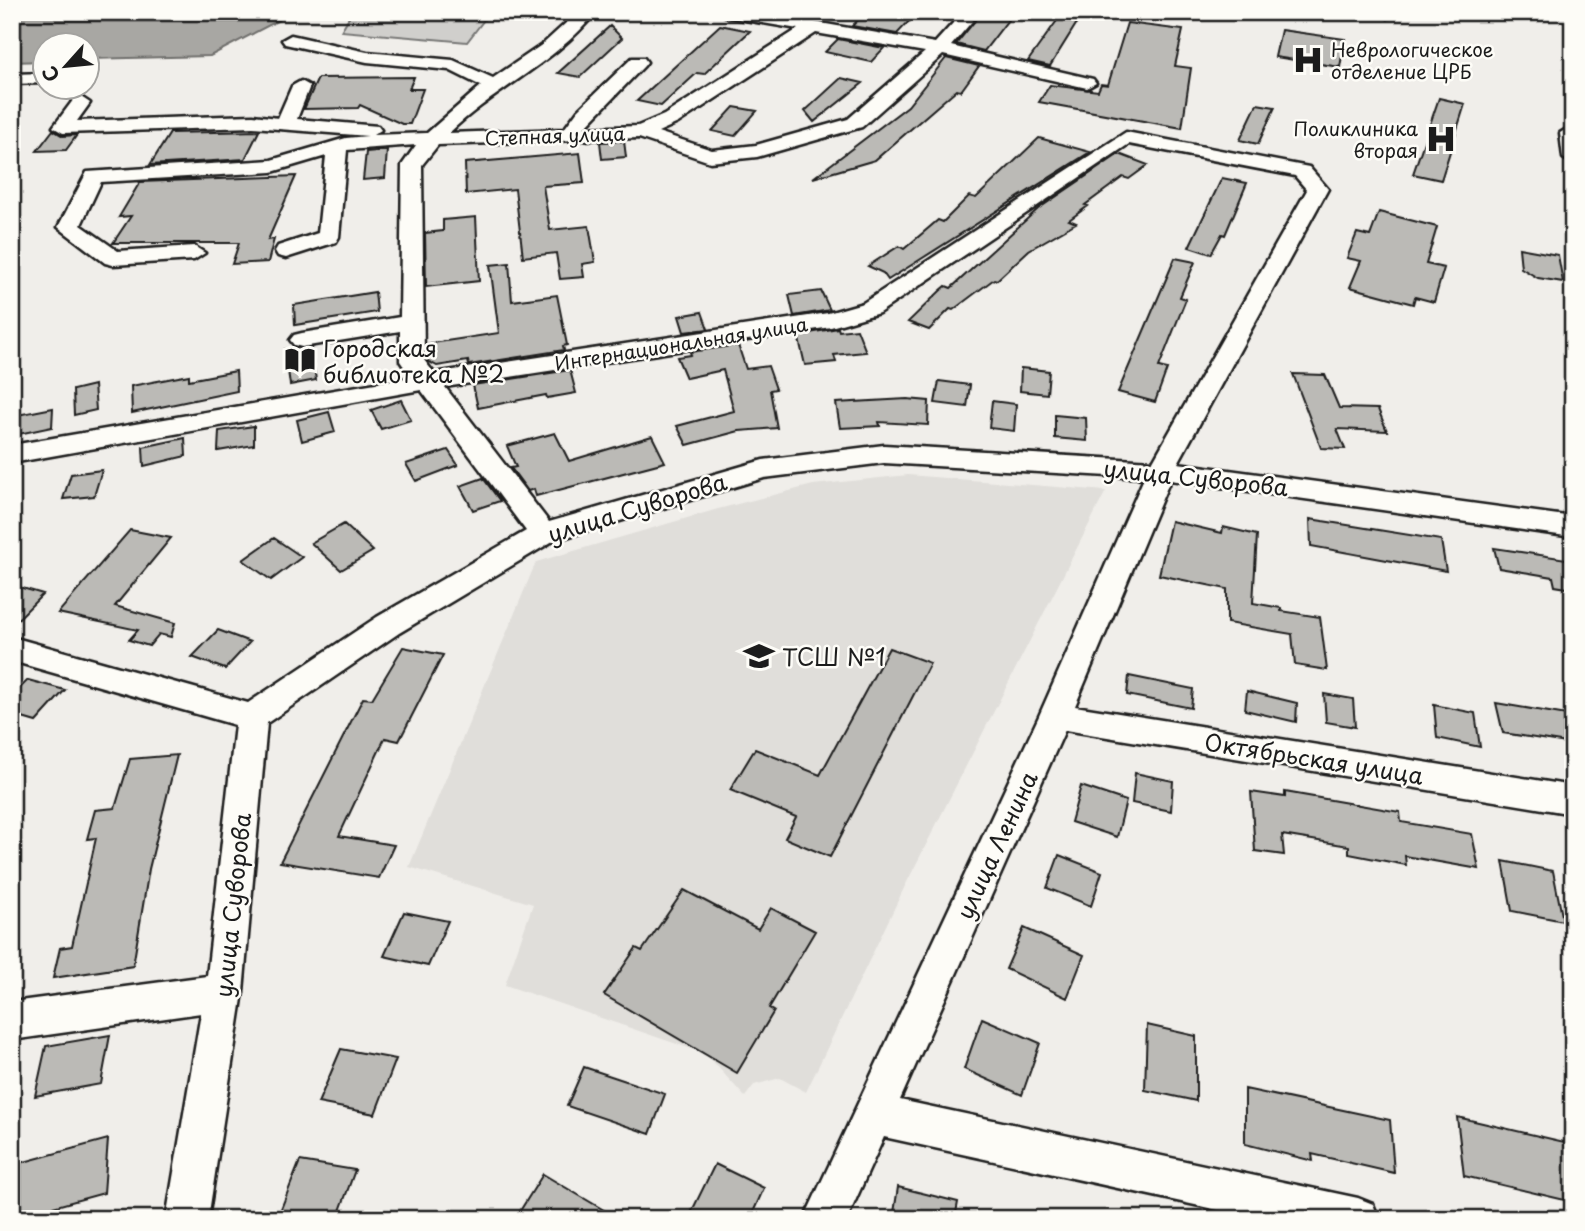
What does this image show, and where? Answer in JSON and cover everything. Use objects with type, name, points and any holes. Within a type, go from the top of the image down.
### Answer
[{"type":"street","points":[[543,534],[425,382],[412,361],[412,165],[417,139],[492,84],[545,51],[588,12]]},
{"type":"street","points":[[727,12],[939,49],[1087,83]]},
{"type":"street","name":"Степная улица","points":[[194,253],[113,258],[69,228],[94,176],[272,166],[353,142],[641,132],[710,156],[757,151],[855,122],[939,49],[972,12]]},
{"type":"street","points":[[641,132],[671,119],[812,28]]},
{"type":"street","points":[[291,40],[367,57],[453,65],[492,84]]},
{"type":"street","points":[[569,135],[585,114],[638,62]]},
{"type":"street","points":[[12,79],[32,78]]},
{"type":"street","points":[[285,124],[300,86]]},
{"type":"street","points":[[81,103],[63,127],[253,121],[398,132],[417,139]]},
{"type":"street","points":[[1573,134],[1570,133],[1573,158]]},
{"type":"street","name":"Интернациональная улица","points":[[12,454],[425,382],[831,320],[871,309],[1126,138],[1302,171]]},
{"type":"street","points":[[286,251],[328,237],[337,147]]},
{"type":"street","name":"улица Ленина","points":[[825,1219],[1055,716],[1161,470],[1318,189],[1302,171]]},
{"type":"street","points":[[302,340],[412,322]]},
{"type":"street","name":"улица Суворова","points":[[187,1219],[224,992],[252,717],[388,625],[543,534],[764,469],[884,454],[1161,470],[1573,527]]},
{"type":"street","points":[[12,649],[252,717]]},
{"type":"street","name":"Октябрьская улица","points":[[1055,716],[1573,800]]},
{"type":"street","points":[[12,1021],[224,992]]},
{"type":"street","points":[[873,1114],[1358,1219]]},
{"type":"shaded area","points":[[12,12],[286,12],[281,19],[210,56],[102,59],[102,32],[32,32],[32,61],[12,62]]},
{"type":"shaded area","points":[[352,12],[490,12],[467,42],[341,31]]},
{"type":"shaded area","name":"ТСШ №1","points":[[908,475],[1106,491],[905,886],[806,1092],[780,1078],[754,1085],[745,1097],[706,1054],[505,985],[533,904],[409,867],[536,562],[718,509],[813,485]]},
{"type":"building","points":[[866,12],[887,12],[913,17],[897,34],[852,26]]},
{"type":"building","points":[[982,12],[1014,12],[984,51],[956,44]]},
{"type":"building","points":[[1061,15],[1080,18],[1050,66],[1028,61]]},
{"type":"building","points":[[1127,23],[1183,30],[1175,66],[1191,68],[1182,128],[1039,102],[1050,85],[1098,91],[1101,84],[1108,85]]},
{"type":"building","points":[[720,25],[750,31],[704,74],[697,73],[661,106],[637,101]]},
{"type":"building","points":[[610,26],[622,38],[580,77],[558,73]]},
{"type":"building","points":[[1281,30],[1345,39],[1340,67],[1275,57]]},
{"type":"building","points":[[838,39],[884,48],[871,62],[825,52]]},
{"type":"building","points":[[946,58],[979,66],[961,91],[956,90],[875,160],[813,178],[908,106]]},
{"type":"building","points":[[414,77],[409,89],[423,89],[410,124],[402,124],[360,105],[358,108],[304,109],[318,78]]},
{"type":"building","points":[[841,78],[863,83],[814,122],[805,111]]},
{"type":"building","points":[[1439,98],[1465,104],[1441,180],[1413,174]]},
{"type":"building","points":[[1257,104],[1275,107],[1258,144],[1240,140]]},
{"type":"building","points":[[734,107],[757,111],[735,136],[712,131]]},
{"type":"building","points":[[53,130],[63,136],[77,135],[66,150],[37,151]]},
{"type":"building","points":[[259,131],[245,159],[150,165],[170,133]]},
{"type":"building","points":[[1039,138],[1090,152],[888,280],[883,273],[868,266],[899,246],[904,249],[938,220],[943,222],[969,196],[976,198]]},
{"type":"building","points":[[624,141],[626,157],[602,159],[600,142]]},
{"type":"building","points":[[387,150],[385,178],[363,180],[366,152]]},
{"type":"building","points":[[580,153],[584,183],[543,186],[550,230],[589,226],[595,262],[582,264],[584,277],[560,279],[556,253],[523,257],[515,189],[466,194],[465,163]]},
{"type":"building","points":[[1119,154],[1148,165],[1129,179],[1123,177],[1085,205],[1088,206],[1069,220],[1076,223],[1029,250],[997,280],[994,279],[953,310],[950,309],[929,330],[908,322],[946,286],[951,288],[1038,209]]},
{"type":"building","points":[[296,176],[268,240],[274,239],[268,262],[232,264],[239,243],[113,243],[131,216],[119,217],[140,182]]},
{"type":"building","points":[[1222,178],[1247,183],[1225,235],[1222,234],[1211,254],[1189,247]]},
{"type":"building","points":[[1379,212],[1437,227],[1426,264],[1444,268],[1434,302],[1415,297],[1413,304],[1350,287],[1361,261],[1347,258],[1357,233],[1370,236]]},
{"type":"building","points":[[476,217],[479,281],[426,287],[425,233],[443,231],[443,220]]},
{"type":"building","points":[[1519,248],[1558,255],[1563,282],[1538,278],[1521,268]]},
{"type":"building","points":[[1175,258],[1195,262],[1180,297],[1186,299],[1159,367],[1167,369],[1155,402],[1118,392]]},
{"type":"building","points":[[509,263],[512,301],[557,295],[567,345],[563,346],[564,350],[469,365],[468,361],[437,366],[428,361],[426,344],[499,333],[490,265]]},
{"type":"building","points":[[821,291],[830,310],[794,316],[789,295]]},
{"type":"building","points":[[375,292],[377,312],[295,325],[294,305]]},
{"type":"building","points":[[702,312],[708,329],[684,332],[679,316]]},
{"type":"building","points":[[838,328],[839,331],[857,329],[866,352],[834,355],[836,362],[805,365],[798,335]]},
{"type":"building","points":[[738,345],[746,369],[768,366],[776,389],[770,390],[777,428],[739,431],[687,445],[677,426],[734,411],[723,370],[686,378],[677,357],[691,355],[690,352]]},
{"type":"building","name":"Городская библиотека №2","points":[[311,348],[316,380],[290,385],[285,349]]},
{"type":"building","points":[[1021,368],[1049,371],[1047,394],[1020,391]]},
{"type":"building","points":[[570,370],[576,393],[547,398],[546,395],[478,408],[473,385]]},
{"type":"building","points":[[236,371],[237,391],[132,413],[131,386],[189,375],[189,380]]},
{"type":"building","points":[[1293,374],[1325,375],[1339,408],[1378,409],[1387,431],[1337,429],[1345,449],[1321,448]]},
{"type":"building","points":[[939,381],[970,385],[967,407],[935,403]]},
{"type":"building","points":[[94,385],[96,410],[74,415],[73,390]]},
{"type":"building","points":[[907,399],[929,401],[928,425],[879,422],[880,426],[840,428],[836,403]]},
{"type":"building","points":[[401,400],[411,420],[381,429],[371,410]]},
{"type":"building","points":[[992,401],[1016,404],[1014,431],[989,428]]},
{"type":"building","points":[[53,408],[52,427],[14,435],[17,415]]},
{"type":"building","points":[[329,412],[335,432],[302,441],[297,420]]},
{"type":"building","points":[[1055,415],[1086,418],[1087,441],[1055,438]]},
{"type":"building","points":[[254,426],[254,445],[218,451],[219,431]]},
{"type":"building","points":[[555,433],[569,461],[652,436],[665,462],[536,496],[534,489],[528,491],[511,468],[516,467],[507,446]]},
{"type":"building","points":[[185,438],[186,456],[144,466],[143,447]]},
{"type":"building","points":[[448,450],[458,465],[416,481],[406,464]]},
{"type":"building","points":[[102,470],[94,496],[63,499],[71,474]]},
{"type":"building","points":[[483,478],[500,501],[473,510],[460,486]]},
{"type":"building","points":[[1310,519],[1441,540],[1446,571],[1311,546]]},
{"type":"building","points":[[1171,521],[1222,533],[1223,527],[1257,535],[1253,603],[1281,608],[1281,611],[1320,617],[1327,670],[1295,665],[1292,634],[1227,623],[1227,589],[1159,575]]},
{"type":"building","points":[[344,524],[373,551],[341,570],[311,543]]},
{"type":"building","points":[[130,530],[171,538],[115,606],[175,623],[171,637],[159,634],[149,646],[129,640],[138,630],[58,613]]},
{"type":"building","points":[[274,538],[302,557],[271,580],[243,560]]},
{"type":"building","points":[[1494,548],[1573,560],[1573,589],[1555,586],[1553,577],[1499,568]]},
{"type":"building","points":[[12,585],[43,594],[12,625]]},
{"type":"building","points":[[218,630],[250,642],[225,669],[192,657]]},
{"type":"building","points":[[403,647],[443,655],[399,741],[385,738],[339,836],[394,845],[379,878],[280,862],[363,698],[372,699]]},
{"type":"building","points":[[889,648],[930,663],[830,857],[785,838],[796,817],[730,790],[755,749],[820,775]]},
{"type":"building","points":[[1129,676],[1193,689],[1191,708],[1127,695]]},
{"type":"building","points":[[28,680],[65,690],[36,722],[12,715],[12,696]]},
{"type":"building","points":[[1247,691],[1297,703],[1296,722],[1245,710]]},
{"type":"building","points":[[1324,694],[1353,699],[1355,727],[1326,722]]},
{"type":"building","points":[[1496,703],[1573,716],[1573,744],[1503,733]]},
{"type":"building","points":[[1434,705],[1475,713],[1480,747],[1437,738]]},
{"type":"building","points":[[177,755],[149,869],[133,966],[53,978],[60,948],[72,946],[96,838],[87,839],[95,810],[115,808],[130,759]]},
{"type":"building","points":[[1135,773],[1173,781],[1171,811],[1132,803]]},
{"type":"building","points":[[1081,786],[1126,801],[1117,837],[1071,822]]},
{"type":"building","points":[[1251,792],[1285,797],[1285,792],[1400,812],[1401,822],[1472,834],[1479,869],[1405,856],[1406,865],[1349,854],[1349,846],[1282,835],[1284,855],[1255,851]]},
{"type":"building","points":[[1059,855],[1102,872],[1091,906],[1047,888]]},
{"type":"building","points":[[1503,861],[1553,871],[1563,921],[1512,911]]},
{"type":"building","points":[[684,890],[758,929],[771,908],[815,931],[769,1008],[774,1011],[737,1073],[604,995],[636,948],[642,951]]},
{"type":"building","points":[[404,912],[448,921],[428,966],[384,956]]},
{"type":"building","points":[[1024,928],[1084,955],[1067,998],[1006,969]]},
{"type":"building","points":[[982,1018],[1040,1043],[1022,1095],[964,1069]]},
{"type":"building","points":[[1147,1025],[1196,1036],[1196,1101],[1145,1090]]},
{"type":"building","points":[[110,1035],[101,1084],[35,1096],[46,1046]]},
{"type":"building","points":[[341,1049],[396,1059],[375,1114],[318,1103]]},
{"type":"building","points":[[584,1067],[665,1094],[650,1134],[567,1106]]},
{"type":"building","points":[[1245,1089],[1390,1120],[1394,1173],[1312,1154],[1313,1161],[1245,1144]]},
{"type":"building","points":[[1457,1117],[1573,1144],[1573,1202],[1464,1176]]},
{"type":"building","points":[[108,1139],[104,1193],[13,1218],[20,1163]]},
{"type":"building","points":[[300,1161],[355,1170],[337,1219],[277,1219]]},
{"type":"building","points":[[715,1164],[764,1188],[750,1219],[688,1219]]},
{"type":"building","points":[[543,1174],[553,1180],[619,1219],[515,1219]]},
{"type":"building","points":[[898,1187],[958,1202],[955,1219],[893,1219]]},
{"type":"place","name":"Неврологическое отделение ЦРБ","points":[[1308,60]]},
{"type":"place","name":"Поликлиника вторая","points":[[1441,139]]},
{"type":"place","name":"Городская библиотека №2","points":[[300,360]]},
{"type":"place","name":"ТСШ №1","points":[[759,656]]}]
